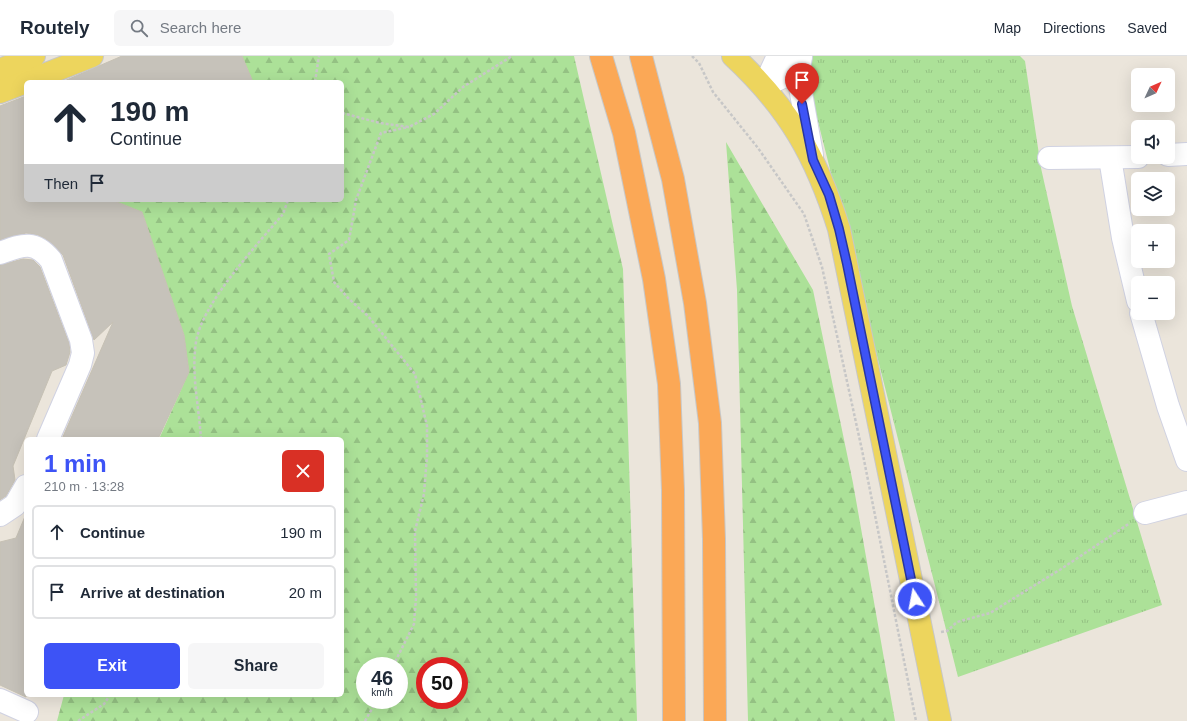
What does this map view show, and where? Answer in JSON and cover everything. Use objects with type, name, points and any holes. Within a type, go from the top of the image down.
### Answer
[{"type":"highway","points":[[641,56],[674,186],[695,303],[710,424],[714,539],[715,721]]},
{"type":"highway","points":[[603,65],[624,133],[654,278],[669,384],[673,490],[674,721]]},
{"type":"main road","points":[[0,70],[34,56]]},
{"type":"main road","points":[[31,80],[92,56]]},
{"type":"main road","points":[[733,56],[764,86],[796,128],[829,195],[847,264],[940,721]]},
{"type":"main road","points":[[0,92],[24,83]]},
{"type":"street","points":[[764,86],[778,56]]},
{"type":"street","points":[[764,86],[791,73],[801,56]]},
{"type":"street","points":[[801,56],[798,76],[813,160]]},
{"type":"street","points":[[1175,155],[1187,154]]},
{"type":"street","points":[[1049,158],[1131,156]]},
{"type":"street","points":[[1110,158],[1123,238],[1132,276]]},
{"type":"street","points":[[0,253],[27,244],[41,249],[47,254],[51,260],[81,340],[83,353],[80,365],[49,437]]},
{"type":"street","points":[[1143,320],[1168,406],[1187,460]]},
{"type":"street","points":[[0,515],[15,505],[24,489]]},
{"type":"street","points":[[1145,513],[1187,502]]},
{"type":"street","points":[[0,700],[27,712]]},
{"type":"path","points":[[315,80],[319,56]]},
{"type":"path","points":[[398,657],[414,624],[416,598],[415,531],[424,494],[427,456],[427,426],[415,374],[368,316],[349,300],[334,282],[329,254],[349,240],[356,200],[381,133],[409,127],[434,114],[463,87],[512,56]]},
{"type":"path","points":[[692,56],[699,63],[713,92],[758,148],[804,214],[822,267],[862,450],[916,721]]},
{"type":"path","points":[[344,114],[380,123],[409,127]]},
{"type":"path","points":[[201,437],[195,396],[196,341],[210,304],[283,214],[287,202]]},
{"type":"path","points":[[936,633],[947,630],[958,622],[996,609],[1061,570],[1145,513]]},
{"type":"path","points":[[78,721],[104,704],[109,697]]},
{"type":"path","points":[[365,721],[372,709]]},
{"type":"green space","points":[[242,56],[574,56],[623,269],[637,721],[57,721],[63,697],[344,697],[344,437],[160,437],[189,372],[184,335],[142,212],[117,202],[344,202],[344,80],[252,80]]},
{"type":"green space","points":[[811,56],[1020,56],[1025,61],[1041,168],[1072,306],[1162,605],[958,677],[808,82]]},
{"type":"green space","points":[[726,142],[813,290],[853,483],[895,721],[748,721],[737,290]]},
{"type":"building","points":[[122,56],[242,56],[252,80],[67,80]]},
{"type":"building","points":[[24,97],[24,202],[117,202],[142,212],[184,335],[189,372],[159,437],[63,437],[113,322],[94,340],[63,255],[46,239],[38,235],[26,233],[0,240],[0,106]]},
{"type":"building","points":[[23,259],[33,260],[40,267],[69,343],[70,352],[66,365],[52,371],[13,466],[15,480],[6,496],[0,500],[0,265]]},
{"type":"building","points":[[24,519],[24,696],[0,685],[0,542],[16,538]]},
{"type":"route","points":[[802,104],[813,160],[829,195],[847,264],[915,599]]}]
